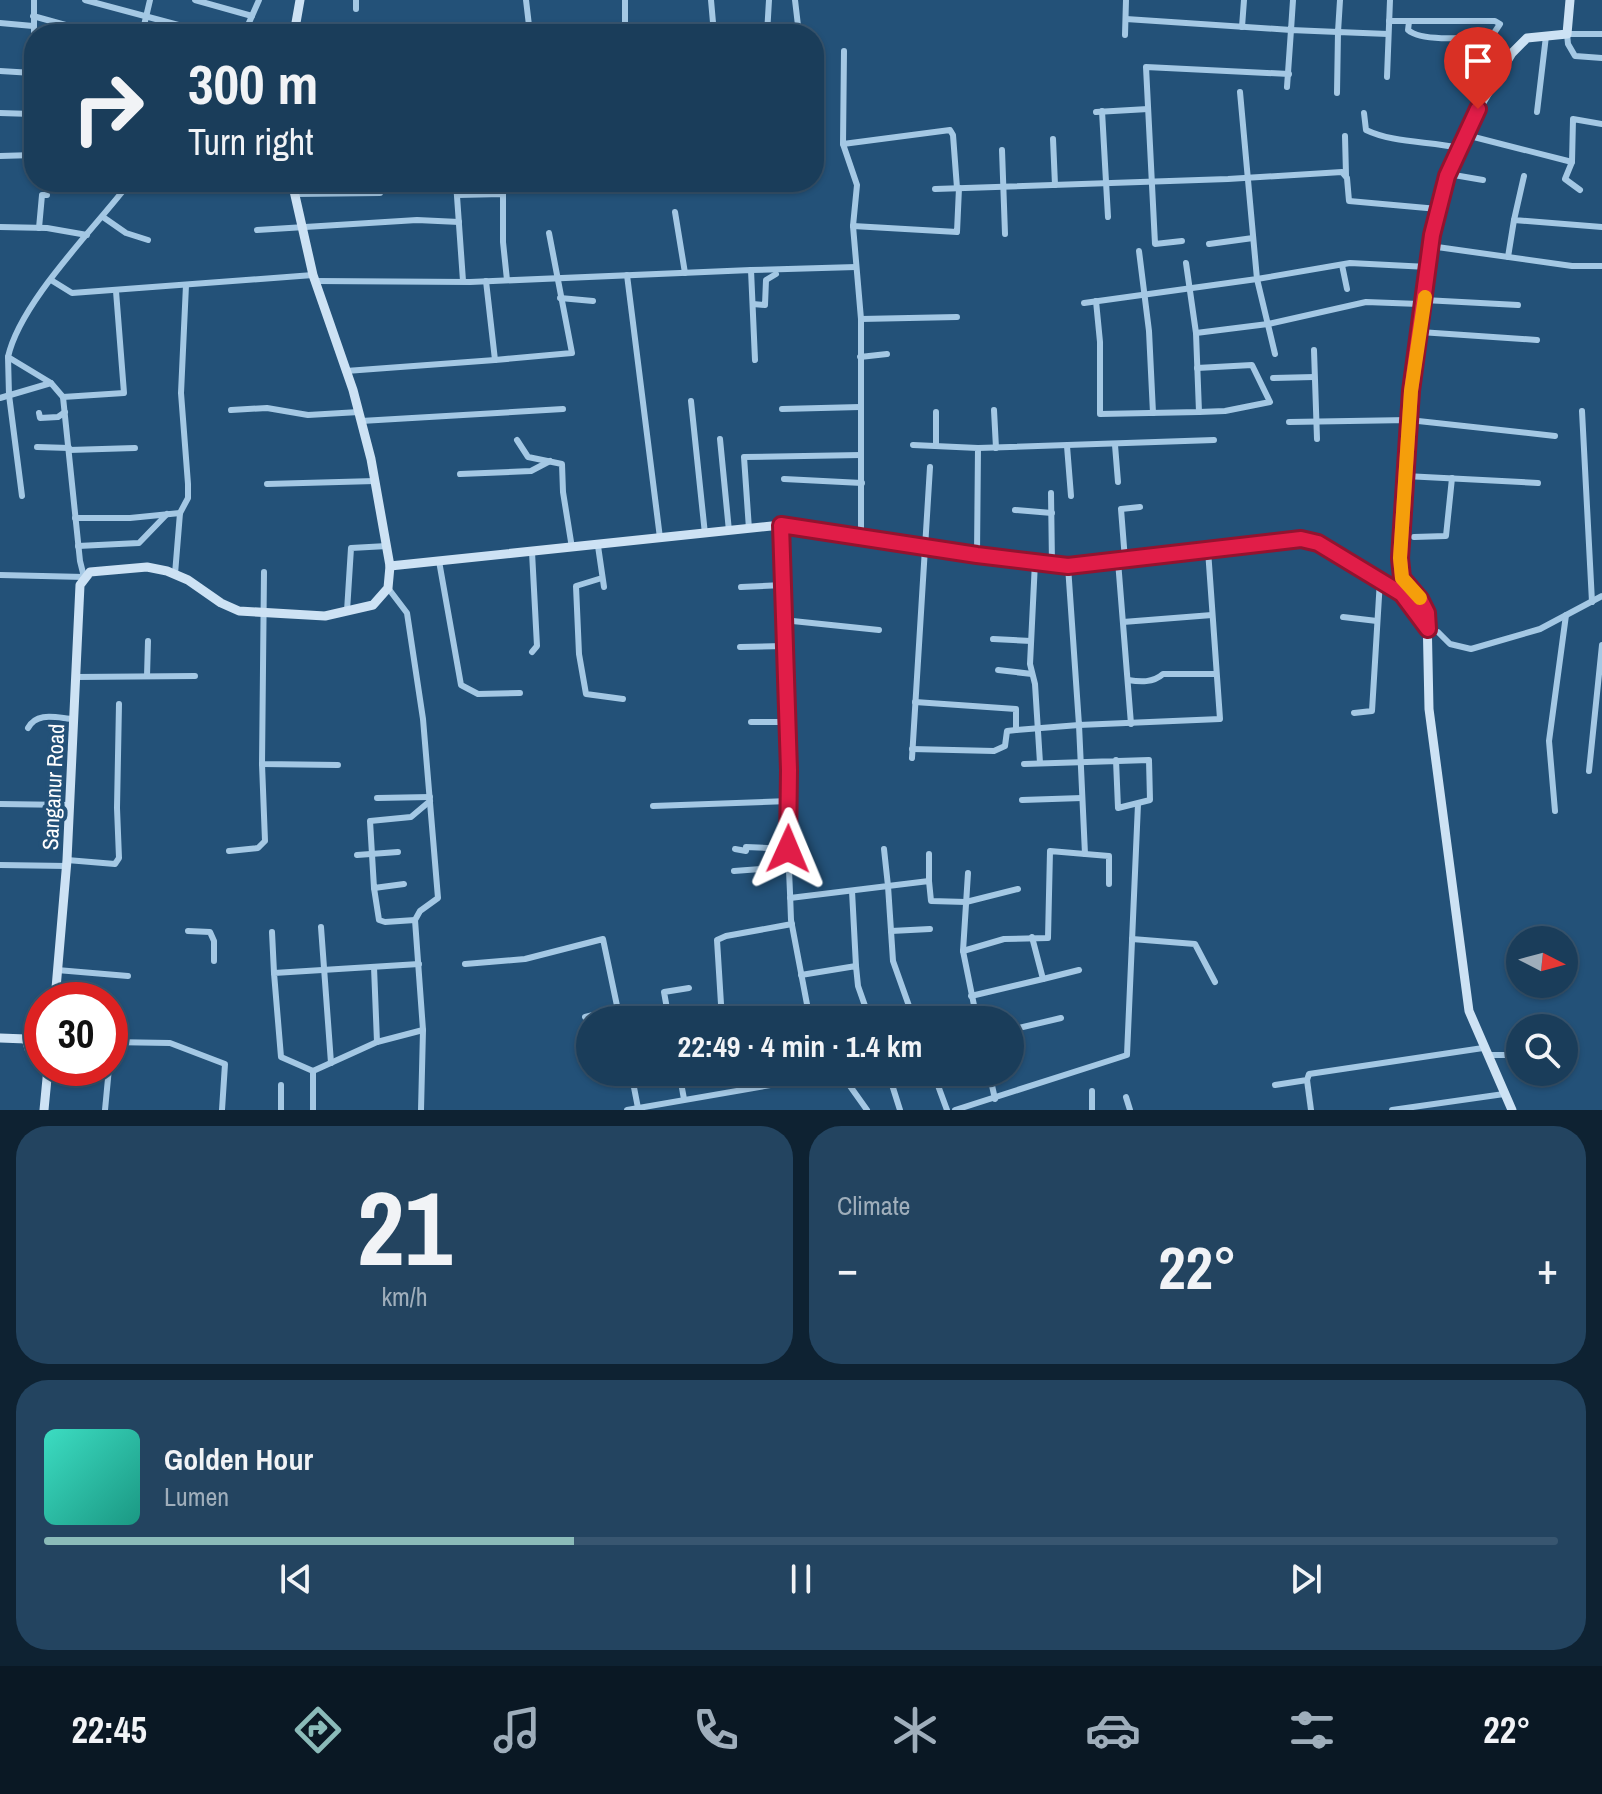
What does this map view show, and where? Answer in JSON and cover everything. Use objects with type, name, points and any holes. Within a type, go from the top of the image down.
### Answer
[{"type":"street","points":[[33,24],[34,0]]},
{"type":"street","points":[[85,0],[175,24]]},
{"type":"street","points":[[144,24],[150,0]]},
{"type":"street","points":[[195,0],[252,16]]},
{"type":"street","points":[[248,24],[259,0]]},
{"type":"street","points":[[296,24],[300,0]]},
{"type":"street","points":[[356,0],[356,9]]},
{"type":"street","points":[[526,0],[529,24]]},
{"type":"street","points":[[625,0],[625,24]]},
{"type":"street","points":[[711,0],[713,24]]},
{"type":"street","points":[[768,24],[769,0]]},
{"type":"street","points":[[795,0],[798,24]]},
{"type":"street","points":[[1125,35],[1126,0]]},
{"type":"street","points":[[1242,27],[1244,0]]},
{"type":"street","points":[[1287,87],[1293,0]]},
{"type":"street","points":[[1337,93],[1340,0]]},
{"type":"street","points":[[1387,77],[1390,0]]},
{"type":"street","points":[[1570,0],[1568,44],[1575,56],[1602,58]]},
{"type":"street","points":[[33,16],[62,24]]},
{"type":"street","points":[[1126,19],[1388,34]]},
{"type":"street","points":[[1389,21],[1495,21],[1500,24],[1492,36],[1451,38],[1414,35],[1408,30],[1409,22]]},
{"type":"street","points":[[0,23],[24,25]]},
{"type":"street","points":[[1512,1110],[1469,1011],[1429,709],[1427,613],[1420,599],[1402,578],[1400,558],[1409,420],[1430,246],[1438,209],[1448,174],[1478,109],[1512,53],[1527,38],[1602,34]]},
{"type":"street","points":[[1537,112],[1546,36]]},
{"type":"street","points":[[844,51],[843,144],[857,185],[853,226],[861,319],[861,538]]},
{"type":"street","points":[[1182,241],[1155,244],[1146,67],[1289,74]]},
{"type":"street","points":[[0,71],[24,73]]},
{"type":"street","points":[[1240,92],[1257,279],[1275,354]]},
{"type":"street","points":[[1108,217],[1099,112],[1148,109]]},
{"type":"street","points":[[0,113],[24,114]]},
{"type":"street","points":[[1364,113],[1366,130],[1372,133],[1392,140],[1407,139],[1460,148]]},
{"type":"street","points":[[1580,190],[1565,179],[1572,162],[1573,119],[1602,124]]},
{"type":"street","points":[[843,144],[950,130],[953,135],[958,188],[957,232],[853,226]]},
{"type":"street","points":[[1466,135],[1572,162]]},
{"type":"street","points":[[1345,136],[1349,201],[1438,209]]},
{"type":"street","points":[[1053,139],[1055,185]]},
{"type":"street","points":[[1002,150],[1005,234]]},
{"type":"street","points":[[0,156],[24,155]]},
{"type":"street","points":[[935,189],[1342,172],[1346,175]]},
{"type":"street","points":[[1448,174],[1483,180]]},
{"type":"street","points":[[1508,257],[1524,176]]},
{"type":"street","points":[[22,496],[9,395],[8,357],[13,336],[51,280],[122,192]]},
{"type":"street","points":[[457,192],[463,281]]},
{"type":"street","points":[[0,575],[84,577],[90,572],[110,568],[147,567],[188,580],[221,603],[239,611],[325,616],[373,605],[388,588],[390,566],[375,481],[360,416],[314,278],[295,194],[380,193]]},
{"type":"street","points":[[457,195],[503,194],[507,280]]},
{"type":"street","points":[[39,228],[42,195],[47,195]]},
{"type":"street","points":[[675,212],[685,273]]},
{"type":"street","points":[[103,217],[126,233],[148,240]]},
{"type":"street","points":[[257,230],[417,220],[459,222]]},
{"type":"street","points":[[1514,220],[1602,227]]},
{"type":"street","points":[[0,227],[39,228],[87,235]]},
{"type":"street","points":[[346,371],[572,353],[549,233]]},
{"type":"street","points":[[1209,244],[1253,238]]},
{"type":"street","points":[[1430,246],[1572,266],[1602,266]]},
{"type":"street","points":[[1139,251],[1153,413]]},
{"type":"street","points":[[1186,263],[1196,333],[1199,412]]},
{"type":"street","points":[[1084,303],[1342,265],[1428,267]]},
{"type":"street","points":[[1342,265],[1347,289]]},
{"type":"street","points":[[51,280],[72,293],[314,278],[486,281],[856,267]]},
{"type":"street","points":[[751,270],[755,360]]},
{"type":"street","points":[[753,304],[765,305],[766,280],[776,274]]},
{"type":"street","points":[[627,275],[660,539]]},
{"type":"street","points":[[486,281],[495,360]]},
{"type":"street","points":[[175,574],[180,513],[188,498],[181,393],[186,285]]},
{"type":"street","points":[[63,397],[124,393],[116,291]]},
{"type":"street","points":[[560,298],[593,301]]},
{"type":"street","points":[[1424,300],[1518,305]]},
{"type":"street","points":[[1196,333],[1268,324],[1366,302],[1423,304],[1424,300]]},
{"type":"street","points":[[1096,301],[1100,342],[1100,414],[1225,411],[1270,402],[1252,365],[1197,368]]},
{"type":"street","points":[[861,319],[957,317]]},
{"type":"street","points":[[1420,332],[1537,340]]},
{"type":"street","points":[[1314,350],[1317,439]]},
{"type":"street","points":[[860,357],[887,354]]},
{"type":"street","points":[[8,357],[51,383],[63,397],[84,577]]},
{"type":"street","points":[[1273,378],[1314,377]]},
{"type":"street","points":[[0,398],[51,383]]},
{"type":"street","points":[[691,401],[705,534]]},
{"type":"street","points":[[782,409],[860,407]]},
{"type":"street","points":[[231,410],[267,408],[308,415],[360,416],[563,409]]},
{"type":"street","points":[[994,410],[996,448]]},
{"type":"street","points":[[390,566],[781,525],[1068,566],[1301,539],[1318,543],[1402,594],[1428,629],[1438,632],[1450,644],[1471,649],[1540,629],[1599,600],[1582,411]]},
{"type":"street","points":[[39,413],[40,418],[49,418],[65,412]]},
{"type":"street","points":[[936,412],[936,446]]},
{"type":"street","points":[[1289,422],[1409,420],[1555,436]]},
{"type":"street","points":[[720,439],[729,531]]},
{"type":"street","points":[[517,440],[528,457],[562,464],[572,548]]},
{"type":"street","points":[[913,445],[996,448],[1214,440]]},
{"type":"street","points":[[1115,445],[1118,482]]},
{"type":"street","points":[[1067,446],[1071,496]]},
{"type":"street","points":[[37,447],[135,448]]},
{"type":"street","points":[[977,555],[978,448]]},
{"type":"street","points":[[749,529],[744,457],[861,455]]},
{"type":"street","points":[[460,474],[531,471],[550,461]]},
{"type":"street","points":[[912,758],[930,467]]},
{"type":"street","points":[[1405,476],[1538,483]]},
{"type":"street","points":[[1414,537],[1446,536],[1452,478]]},
{"type":"street","points":[[784,479],[862,483]]},
{"type":"street","points":[[267,484],[375,481]]},
{"type":"street","points":[[1051,493],[1052,564]]},
{"type":"street","points":[[1131,724],[1123,622],[1121,509],[1140,507]]},
{"type":"street","points":[[1015,510],[1052,513]]},
{"type":"street","points":[[75,518],[130,518],[180,513]]},
{"type":"street","points":[[78,546],[139,543],[167,514]]},
{"type":"street","points":[[781,525],[788,867],[792,924],[807,1006]]},
{"type":"street","points":[[347,611],[351,548],[387,546]]},
{"type":"street","points":[[598,546],[604,587]]},
{"type":"street","points":[[912,749],[994,751],[1005,746],[1007,731],[1220,719],[1208,550]]},
{"type":"street","points":[[532,552],[537,646],[532,652]]},
{"type":"street","points":[[439,561],[461,685],[478,694],[520,693]]},
{"type":"street","points":[[1035,562],[1031,641],[1040,763]]},
{"type":"street","points":[[1068,566],[1085,854]]},
{"type":"street","points":[[229,851],[258,848],[265,841],[262,764],[264,572]]},
{"type":"street","name":"Sanganur Road","points":[[56,982],[67,863],[80,585],[84,577]]},
{"type":"street","points":[[602,578],[576,586],[579,654],[586,694],[623,699]]},
{"type":"street","points":[[1354,713],[1372,711],[1380,580]]},
{"type":"street","points":[[741,587],[783,585]]},
{"type":"street","points":[[388,588],[407,613],[423,719],[438,898],[420,911],[415,920],[423,1030],[421,1110]]},
{"type":"street","points":[[1123,622],[1212,615]]},
{"type":"street","points":[[1555,811],[1549,741],[1566,615]]},
{"type":"street","points":[[1343,617],[1377,621]]},
{"type":"street","points":[[783,620],[879,630]]},
{"type":"street","points":[[993,639],[1031,641]]},
{"type":"street","points":[[147,676],[148,641]]},
{"type":"street","points":[[1589,771],[1602,645]]},
{"type":"street","points":[[740,647],[784,646]]},
{"type":"street","points":[[998,670],[1032,674]]},
{"type":"street","points":[[1128,680],[1143,682],[1163,674],[1216,674]]},
{"type":"street","points":[[76,677],[195,676]]},
{"type":"street","points":[[915,702],[1016,709],[1016,730]]},
{"type":"street","points":[[0,865],[115,864],[119,858],[119,704]]},
{"type":"street","points":[[28,728],[32,720],[38,717],[74,719]]},
{"type":"street","points":[[751,722],[787,722]]},
{"type":"street","points":[[1024,764],[1116,760],[1149,760],[1150,800],[1118,808],[1116,760]]},
{"type":"street","points":[[262,764],[338,765]]},
{"type":"street","points":[[377,798],[430,799]]},
{"type":"street","points":[[1022,800],[1082,798]]},
{"type":"street","points":[[415,920],[379,920],[370,821],[411,817],[430,799]]},
{"type":"street","points":[[653,806],[789,801]]},
{"type":"street","points":[[0,804],[70,805]]},
{"type":"street","points":[[955,1110],[1127,1055],[1138,804]]},
{"type":"street","points":[[735,849],[788,849]]},
{"type":"street","points":[[884,849],[893,961],[909,1006]]},
{"type":"street","points":[[963,951],[1004,939],[1048,938],[1050,851],[1109,856],[1109,884]]},
{"type":"street","points":[[357,855],[398,852]]},
{"type":"street","points":[[929,854],[931,901],[966,902],[1018,889]]},
{"type":"street","points":[[734,871],[788,867]]},
{"type":"street","points":[[968,873],[963,951],[974,1006]]},
{"type":"street","points":[[790,898],[929,881]]},
{"type":"street","points":[[374,888],[404,884]]},
{"type":"street","points":[[852,891],[858,986],[865,1006]]},
{"type":"street","points":[[721,1006],[717,940],[792,924]]},
{"type":"street","points":[[321,927],[331,1063]]},
{"type":"street","points":[[891,931],[930,929]]},
{"type":"street","points":[[188,931],[210,932],[214,941],[214,961]]},
{"type":"street","points":[[272,932],[281,1057],[313,1071],[377,1042],[423,1030]]},
{"type":"street","points":[[1032,937],[1043,979]]},
{"type":"street","points":[[465,964],[525,959],[603,939],[617,1006]]},
{"type":"street","points":[[1132,939],[1195,944],[1215,982]]},
{"type":"street","points":[[274,973],[419,964]]},
{"type":"street","points":[[801,975],[856,966]]},
{"type":"street","points":[[374,967],[377,1042]]},
{"type":"street","points":[[57,970],[128,976]]},
{"type":"street","points":[[971,996],[1079,970]]},
{"type":"street","points":[[666,1006],[664,992],[689,988]]},
{"type":"street","points":[[1024,1027],[1061,1018]]},
{"type":"street","points":[[0,1038],[24,1039]]},
{"type":"street","points":[[128,1042],[170,1043],[225,1064],[222,1110]]},
{"type":"street","points":[[1311,1110],[1309,1074],[1486,1052],[1506,1054]]},
{"type":"street","points":[[313,1071],[313,1110]]},
{"type":"street","points":[[1275,1085],[1307,1080]]},
{"type":"street","points":[[281,1085],[281,1110]]},
{"type":"street","points":[[44,1110],[45,1086]]},
{"type":"street","points":[[105,1110],[108,1086]]},
{"type":"street","points":[[634,1086],[638,1108]]},
{"type":"street","points":[[681,1086],[684,1110]]},
{"type":"street","points":[[627,1110],[759,1086]]},
{"type":"street","points":[[850,1086],[867,1110]]},
{"type":"street","points":[[892,1086],[900,1110]]},
{"type":"street","points":[[938,1086],[947,1110]]},
{"type":"street","points":[[992,1086],[995,1099]]},
{"type":"street","points":[[1092,1091],[1092,1110]]},
{"type":"street","points":[[1392,1110],[1504,1094]]},
{"type":"street","points":[[1126,1097],[1130,1110]]},
{"type":"slow traffic","points":[[1420,598],[1402,578],[1400,558],[1411,391],[1425,297]]},
{"type":"route","points":[[788,849],[789,770],[781,525],[1068,566],[1301,539],[1318,543],[1402,594],[1428,629],[1427,613],[1420,599],[1402,578],[1400,558],[1411,391],[1432,235],[1447,176],[1478,109]]}]
